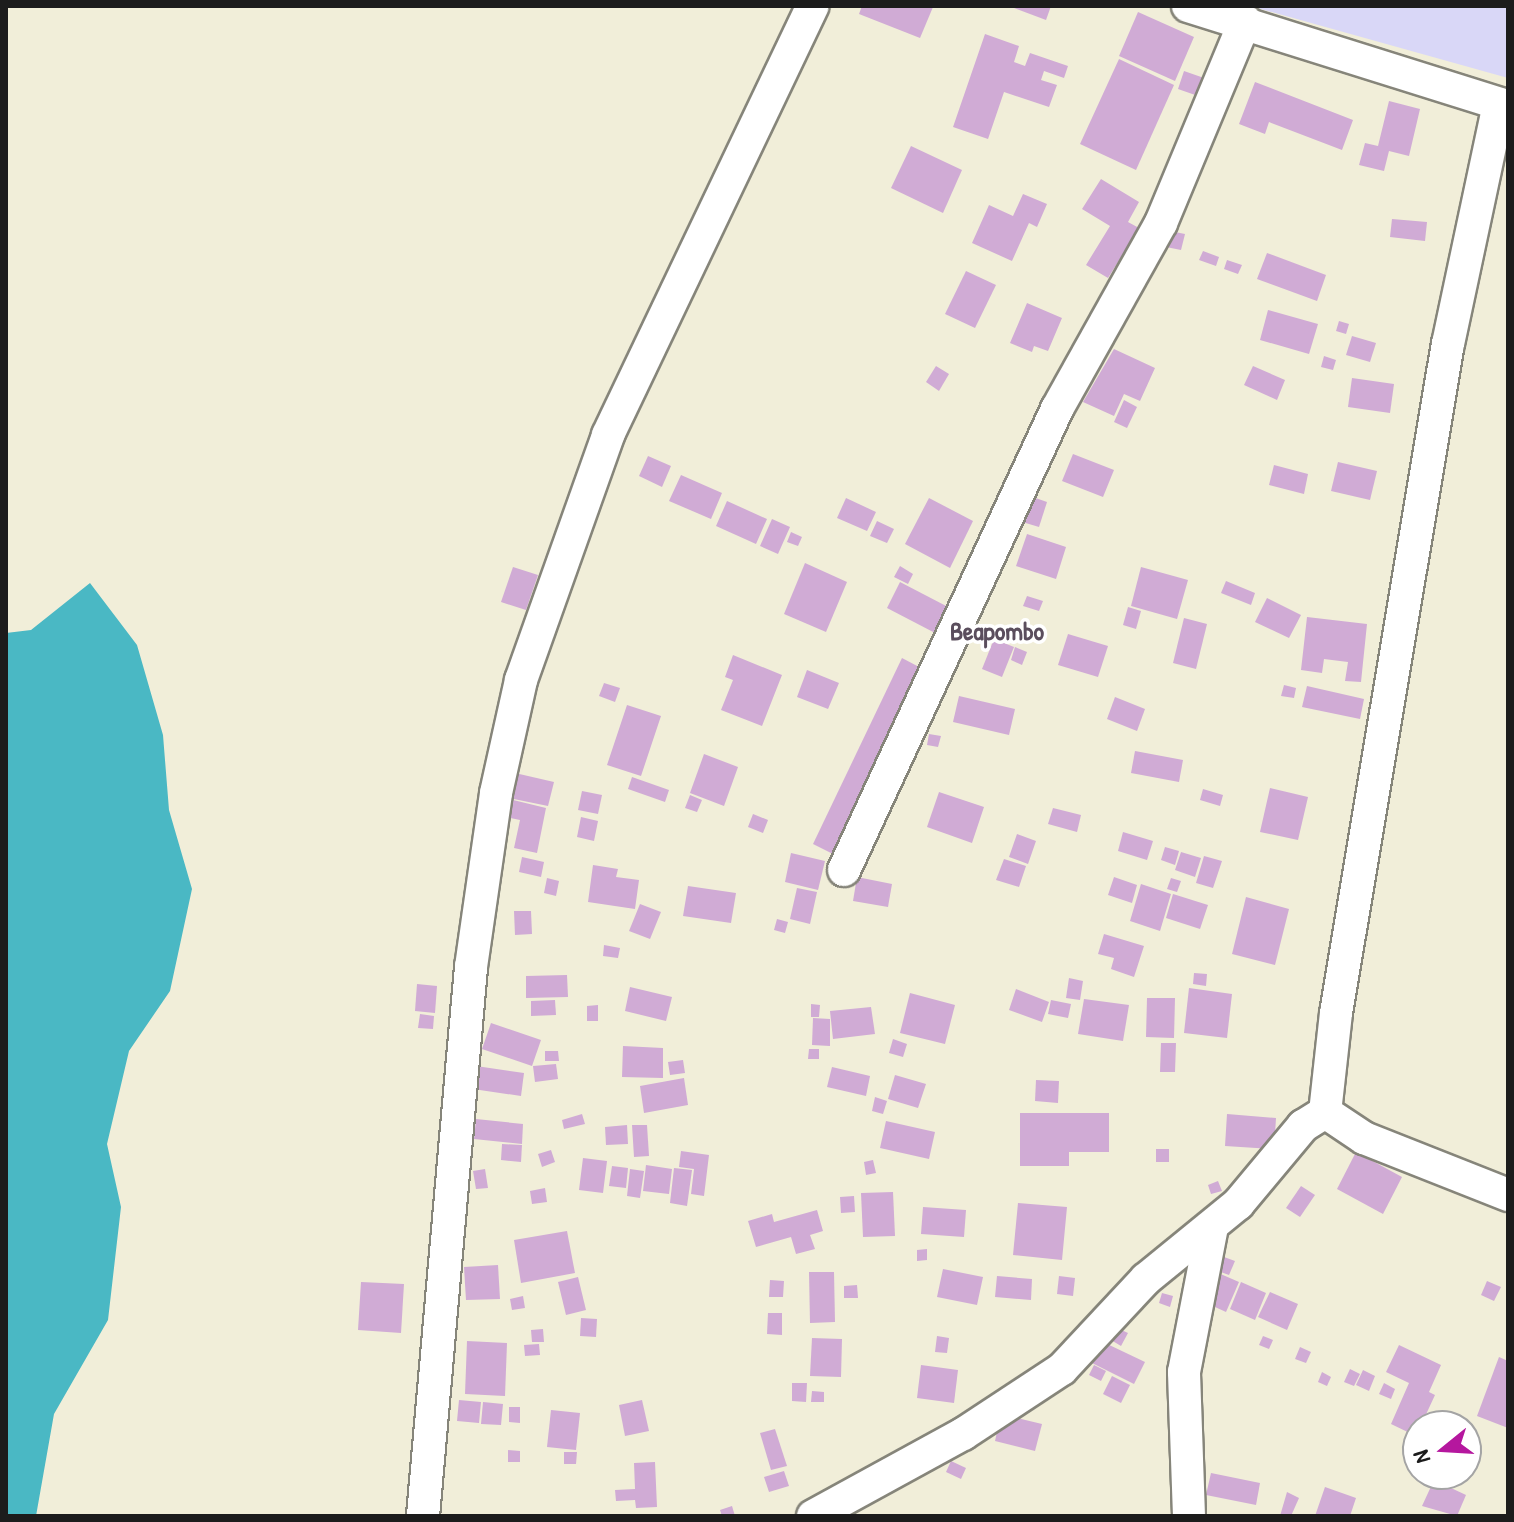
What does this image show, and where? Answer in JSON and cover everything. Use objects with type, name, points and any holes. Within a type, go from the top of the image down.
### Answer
[{"type":"street","points":[[423,1516],[471,967],[496,793],[521,680],[608,435],[813,6]]},
{"type":"street","points":[[1188,6],[1245,21],[1504,105],[1448,343],[1336,1013],[1325,1112]]},
{"type":"street","points":[[844,870],[1050,422],[1161,223],[1245,21]]},
{"type":"street","points":[[1325,1112],[1364,1138],[1508,1195]]},
{"type":"street","points":[[823,1514],[963,1434],[1062,1369],[1146,1279],[1212,1227],[1303,1126],[1325,1112]]},
{"type":"street","points":[[1189,1516],[1184,1372],[1212,1227]]},
{"type":"shaded area","points":[[1250,6],[1508,6],[1508,78]]},
{"type":"water","points":[[90,583],[137,645],[163,735],[169,810],[192,889],[170,991],[129,1051],[107,1144],[121,1207],[108,1320],[54,1414],[36,1516],[6,1516],[6,633],[31,630]]},
{"type":"building","points":[[862,6],[933,7],[920,38],[859,14]]},
{"type":"building","points":[[1009,6],[1051,6],[1046,20]]},
{"type":"building","points":[[1138,12],[1194,37],[1175,81],[1119,56]]},
{"type":"building","points":[[985,34],[1019,46],[1014,62],[1025,66],[1030,53],[1068,66],[1064,78],[1044,71],[1041,80],[1057,85],[1049,107],[1004,92],[988,139],[953,127]]},
{"type":"building","points":[[1119,59],[1174,85],[1136,170],[1080,144]]},
{"type":"building","points":[[1184,71],[1204,78],[1198,96],[1178,89]]},
{"type":"building","points":[[1255,82],[1353,120],[1342,150],[1269,122],[1265,134],[1239,124]]},
{"type":"building","points":[[1389,101],[1420,109],[1409,156],[1389,151],[1384,171],[1359,165],[1365,143],[1378,146]]},
{"type":"building","points":[[911,146],[962,170],[943,213],[891,188]]},
{"type":"building","points":[[1101,179],[1139,202],[1128,222],[1139,228],[1108,278],[1086,265],[1110,226],[1082,209]]},
{"type":"building","points":[[1023,194],[1047,204],[1037,227],[1029,223],[1012,261],[972,243],[989,205],[1013,216]]},
{"type":"building","points":[[1392,219],[1427,222],[1425,241],[1390,237]]},
{"type":"building","points":[[1170,231],[1185,234],[1181,250],[1166,247]]},
{"type":"building","points":[[1203,251],[1219,257],[1216,266],[1199,260]]},
{"type":"building","points":[[1267,253],[1326,275],[1317,301],[1257,279]]},
{"type":"building","points":[[1227,260],[1242,265],[1238,274],[1224,269]]},
{"type":"building","points":[[966,271],[996,285],[975,328],[945,314]]},
{"type":"building","points":[[1027,303],[1062,318],[1048,351],[1034,346],[1032,352],[1010,343]]},
{"type":"building","points":[[1268,310],[1318,324],[1309,354],[1260,340]]},
{"type":"building","points":[[1339,321],[1349,324],[1346,334],[1336,331]]},
{"type":"building","points":[[1352,336],[1376,343],[1370,362],[1346,355]]},
{"type":"building","points":[[1114,349],[1155,368],[1140,401],[1124,394],[1114,416],[1083,402]]},
{"type":"building","points":[[1324,356],[1336,360],[1333,370],[1321,367]]},
{"type":"building","points":[[936,366],[949,374],[939,391],[926,382]]},
{"type":"building","points":[[1253,366],[1285,380],[1277,400],[1244,385]]},
{"type":"building","points":[[1352,378],[1394,384],[1390,413],[1348,407]]},
{"type":"building","points":[[1124,400],[1137,407],[1127,428],[1114,422]]},
{"type":"building","points":[[1073,454],[1114,470],[1103,497],[1062,481]]},
{"type":"building","points":[[648,456],[671,466],[662,487],[639,476]]},
{"type":"building","points":[[1338,462],[1377,471],[1370,500],[1331,491]]},
{"type":"building","points":[[1274,465],[1308,474],[1304,494],[1269,485]]},
{"type":"building","points":[[681,475],[722,493],[711,519],[669,501]]},
{"type":"building","points":[[1027,495],[1047,502],[1039,527],[1019,521]]},
{"type":"building","points":[[846,498],[876,512],[867,531],[837,518]]},
{"type":"building","points":[[929,498],[973,521],[950,568],[905,544]]},
{"type":"building","points":[[727,501],[767,519],[756,544],[716,526]]},
{"type":"building","points":[[772,519],[790,527],[778,554],[760,546]]},
{"type":"building","points":[[877,521],[894,529],[887,543],[870,536]]},
{"type":"building","points":[[791,532],[802,537],[798,546],[787,542]]},
{"type":"building","points":[[1027,534],[1066,547],[1056,579],[1016,566]]},
{"type":"building","points":[[805,563],[847,582],[826,632],[784,614]]},
{"type":"building","points":[[900,566],[913,574],[908,584],[894,577]]},
{"type":"building","points":[[513,567],[538,575],[526,610],[501,602]]},
{"type":"building","points":[[1141,567],[1188,580],[1177,619],[1131,606]]},
{"type":"building","points":[[1226,581],[1255,593],[1251,605],[1221,593]]},
{"type":"building","points":[[900,582],[950,608],[937,634],[887,608]]},
{"type":"building","points":[[1027,596],[1043,601],[1039,611],[1023,606]]},
{"type":"building","points":[[1267,598],[1301,615],[1289,638],[1255,622]]},
{"type":"building","points":[[1128,607],[1141,611],[1136,629],[1123,625]]},
{"type":"building","points":[[1307,617],[1367,624],[1361,682],[1345,681],[1348,662],[1324,659],[1322,673],[1301,670]]},
{"type":"building","points":[[1184,618],[1207,624],[1196,669],[1173,663]]},
{"type":"building","points":[[1068,634],[1108,646],[1098,677],[1058,665]]},
{"type":"building","points":[[994,639],[1014,647],[1002,677],[982,669]]},
{"type":"building","points":[[1015,647],[1027,652],[1022,665],[1011,660]]},
{"type":"building","points":[[733,655],[782,675],[762,726],[721,710],[733,680],[725,677]]},
{"type":"building","points":[[902,658],[921,668],[833,854],[813,844]]},
{"type":"building","points":[[807,670],[839,683],[828,709],[797,697]]},
{"type":"building","points":[[604,683],[620,688],[615,702],[599,696]]},
{"type":"building","points":[[1284,685],[1296,688],[1294,698],[1281,696]]},
{"type":"building","points":[[1307,686],[1364,699],[1360,719],[1302,707]]},
{"type":"building","points":[[959,696],[1015,709],[1009,735],[953,722]]},
{"type":"building","points":[[1115,697],[1145,709],[1137,731],[1107,719]]},
{"type":"building","points":[[627,705],[661,716],[641,776],[607,765]]},
{"type":"building","points":[[929,734],[941,736],[938,747],[927,745]]},
{"type":"building","points":[[1135,751],[1183,760],[1179,782],[1131,773]]},
{"type":"building","points":[[704,754],[738,767],[724,806],[690,793]]},
{"type":"building","points":[[515,773],[554,782],[548,806],[509,798]]},
{"type":"building","points":[[632,777],[669,790],[665,802],[628,789]]},
{"type":"building","points":[[1270,788],[1308,797],[1298,840],[1260,832]]},
{"type":"building","points":[[1203,789],[1223,795],[1220,806],[1200,800]]},
{"type":"building","points":[[582,791],[602,795],[598,814],[578,810]]},
{"type":"building","points":[[939,792],[984,807],[972,843],[927,827]]},
{"type":"building","points":[[690,795],[702,800],[697,812],[685,808]]},
{"type":"building","points":[[509,799],[546,808],[537,853],[514,848],[520,820],[505,817]]},
{"type":"building","points":[[1053,808],[1081,815],[1077,832],[1048,824]]},
{"type":"building","points":[[753,814],[768,820],[763,833],[748,827]]},
{"type":"building","points":[[581,817],[598,821],[594,841],[577,837]]},
{"type":"building","points":[[1123,832],[1153,841],[1147,860],[1118,851]]},
{"type":"building","points":[[1017,834],[1036,841],[1028,864],[1009,857]]},
{"type":"building","points":[[1165,847],[1179,851],[1175,865],[1161,860]]},
{"type":"building","points":[[1181,852],[1201,858],[1195,877],[1175,870]]},
{"type":"building","points":[[791,853],[825,861],[818,890],[785,882]]},
{"type":"building","points":[[1204,856],[1222,861],[1213,888],[1196,883]]},
{"type":"building","points":[[522,857],[544,862],[541,877],[519,872]]},
{"type":"building","points":[[1004,859],[1026,866],[1019,887],[996,880]]},
{"type":"building","points":[[593,865],[618,869],[616,877],[639,880],[635,909],[588,902]]},
{"type":"building","points":[[857,877],[892,884],[888,907],[853,901]]},
{"type":"building","points":[[1114,877],[1137,885],[1132,903],[1108,895]]},
{"type":"building","points":[[547,878],[559,881],[556,896],[544,893]]},
{"type":"building","points":[[1171,878],[1181,881],[1177,892],[1167,889]]},
{"type":"building","points":[[1141,884],[1171,894],[1160,931],[1130,921]]},
{"type":"building","points":[[688,886],[736,893],[731,923],[683,916]]},
{"type":"building","points":[[797,888],[817,892],[810,924],[790,919]]},
{"type":"building","points":[[1173,894],[1208,905],[1200,929],[1166,918]]},
{"type":"building","points":[[1246,897],[1289,909],[1275,965],[1232,954]]},
{"type":"building","points":[[640,904],[661,912],[650,939],[629,931]]},
{"type":"building","points":[[514,911],[531,911],[532,934],[515,935]]},
{"type":"building","points":[[777,919],[788,922],[785,933],[774,930]]},
{"type":"building","points":[[1104,934],[1144,946],[1134,977],[1111,969],[1114,958],[1098,954]]},
{"type":"building","points":[[604,945],[620,948],[618,958],[603,956]]},
{"type":"building","points":[[1194,973],[1207,974],[1206,986],[1193,984]]},
{"type":"building","points":[[567,975],[568,997],[526,998],[526,976]]},
{"type":"building","points":[[1069,978],[1083,981],[1080,1000],[1066,998]]},
{"type":"building","points":[[417,984],[437,986],[435,1013],[415,1011]]},
{"type":"building","points":[[630,987],[672,997],[666,1021],[625,1011]]},
{"type":"building","points":[[1189,988],[1232,994],[1227,1038],[1184,1033]]},
{"type":"building","points":[[1016,989],[1049,1002],[1042,1022],[1009,1010]]},
{"type":"building","points":[[910,993],[955,1005],[945,1044],[900,1033]]},
{"type":"building","points":[[1147,998],[1175,998],[1174,1038],[1146,1037]]},
{"type":"building","points":[[1084,999],[1129,1005],[1123,1041],[1078,1034]]},
{"type":"building","points":[[555,1000],[556,1015],[531,1016],[531,1001]]},
{"type":"building","points":[[1051,1000],[1071,1004],[1068,1018],[1048,1014]]},
{"type":"building","points":[[811,1004],[820,1005],[819,1017],[811,1017]]},
{"type":"building","points":[[598,1005],[598,1021],[587,1021],[587,1006]]},
{"type":"building","points":[[871,1007],[875,1034],[833,1039],[830,1011]]},
{"type":"building","points":[[420,1014],[434,1016],[433,1029],[418,1028]]},
{"type":"building","points":[[813,1018],[830,1019],[830,1046],[812,1045]]},
{"type":"building","points":[[491,1023],[541,1040],[532,1066],[482,1049]]},
{"type":"building","points":[[893,1039],[907,1044],[903,1057],[889,1053]]},
{"type":"building","points":[[1161,1043],[1176,1043],[1175,1072],[1160,1072]]},
{"type":"building","points":[[623,1046],[663,1048],[663,1078],[622,1077]]},
{"type":"building","points":[[809,1049],[819,1049],[819,1059],[808,1059]]},
{"type":"building","points":[[545,1051],[558,1051],[559,1061],[545,1061]]},
{"type":"building","points":[[683,1060],[685,1073],[670,1075],[668,1062]]},
{"type":"building","points":[[556,1064],[558,1079],[535,1082],[533,1066]]},
{"type":"building","points":[[476,1066],[524,1073],[521,1096],[473,1089]]},
{"type":"building","points":[[832,1067],[870,1076],[866,1096],[827,1087]]},
{"type":"building","points":[[895,1075],[926,1084],[918,1108],[888,1099]]},
{"type":"building","points":[[684,1078],[688,1105],[644,1113],[640,1086]]},
{"type":"building","points":[[1036,1080],[1059,1081],[1058,1103],[1035,1101]]},
{"type":"building","points":[[875,1097],[887,1101],[883,1114],[872,1111]]},
{"type":"building","points":[[1020,1113],[1109,1113],[1109,1152],[1069,1152],[1069,1166],[1020,1166]]},
{"type":"building","points":[[582,1114],[585,1124],[564,1129],[562,1120]]},
{"type":"building","points":[[1227,1114],[1276,1118],[1274,1149],[1225,1146]]},
{"type":"building","points":[[476,1119],[523,1124],[522,1144],[474,1139]]},
{"type":"building","points":[[886,1121],[935,1132],[929,1159],[880,1148]]},
{"type":"building","points":[[627,1125],[628,1144],[606,1145],[605,1127]]},
{"type":"building","points":[[632,1125],[647,1125],[649,1156],[634,1157]]},
{"type":"building","points":[[502,1144],[522,1145],[521,1162],[501,1160]]},
{"type":"building","points":[[1156,1149],[1169,1149],[1169,1162],[1156,1162]]},
{"type":"building","points":[[551,1150],[555,1162],[542,1167],[538,1154]]},
{"type":"building","points":[[681,1151],[709,1155],[704,1196],[691,1194],[694,1169],[679,1167]]},
{"type":"building","points":[[1356,1152],[1402,1177],[1383,1214],[1337,1189]]},
{"type":"building","points":[[583,1158],[607,1161],[603,1193],[579,1190]]},
{"type":"building","points":[[873,1160],[876,1173],[866,1175],[864,1162]]},
{"type":"building","points":[[646,1165],[672,1169],[669,1194],[643,1191]]},
{"type":"building","points":[[612,1166],[628,1168],[626,1188],[609,1186]]},
{"type":"building","points":[[674,1168],[692,1170],[687,1206],[670,1203]]},
{"type":"building","points":[[485,1169],[488,1188],[476,1189],[473,1171]]},
{"type":"building","points":[[630,1169],[644,1171],[640,1198],[627,1196]]},
{"type":"building","points":[[1218,1181],[1222,1191],[1211,1194],[1208,1185]]},
{"type":"building","points":[[1301,1186],[1315,1195],[1300,1217],[1286,1208]]},
{"type":"building","points":[[545,1188],[547,1202],[532,1204],[530,1191]]},
{"type":"building","points":[[893,1192],[895,1236],[863,1237],[861,1193]]},
{"type":"building","points":[[854,1196],[855,1212],[841,1213],[840,1197]]},
{"type":"building","points":[[1018,1203],[1067,1207],[1062,1260],[1013,1255]]},
{"type":"building","points":[[923,1207],[966,1210],[964,1237],[921,1234]]},
{"type":"building","points":[[817,1210],[823,1231],[810,1235],[815,1249],[796,1254],[791,1237],[756,1247],[748,1221],[772,1214],[774,1222]]},
{"type":"building","points":[[567,1231],[575,1273],[521,1283],[514,1240]]},
{"type":"building","points":[[927,1249],[927,1260],[917,1261],[917,1250]]},
{"type":"building","points":[[1224,1257],[1235,1261],[1229,1275],[1218,1271]]},
{"type":"building","points":[[498,1265],[500,1299],[466,1300],[464,1267]]},
{"type":"building","points":[[943,1269],[983,1277],[977,1305],[937,1297]]},
{"type":"building","points":[[809,1272],[834,1272],[835,1322],[810,1323]]},
{"type":"building","points":[[1216,1272],[1239,1282],[1226,1312],[1204,1302]]},
{"type":"building","points":[[997,1276],[1032,1279],[1031,1300],[995,1297]]},
{"type":"building","points":[[1059,1276],[1075,1278],[1073,1296],[1057,1294]]},
{"type":"building","points":[[578,1277],[586,1310],[566,1315],[558,1282]]},
{"type":"building","points":[[770,1280],[784,1281],[783,1297],[769,1297]]},
{"type":"building","points":[[1487,1281],[1501,1287],[1494,1301],[1481,1295]]},
{"type":"building","points":[[361,1282],[404,1284],[401,1333],[358,1330]]},
{"type":"building","points":[[1241,1282],[1266,1293],[1255,1320],[1230,1309]]},
{"type":"building","points":[[857,1285],[858,1298],[844,1298],[844,1286]]},
{"type":"building","points":[[1270,1292],[1298,1304],[1287,1330],[1258,1317]]},
{"type":"building","points":[[1162,1293],[1173,1296],[1170,1307],[1159,1303]]},
{"type":"building","points":[[523,1296],[525,1308],[512,1310],[510,1299]]},
{"type":"building","points":[[768,1313],[782,1313],[782,1335],[767,1334]]},
{"type":"building","points":[[581,1318],[597,1319],[596,1337],[580,1336]]},
{"type":"building","points":[[1117,1328],[1128,1333],[1121,1346],[1111,1340]]},
{"type":"building","points":[[543,1329],[544,1342],[532,1342],[531,1330]]},
{"type":"building","points":[[937,1336],[949,1338],[947,1353],[935,1352]]},
{"type":"building","points":[[1263,1336],[1273,1340],[1269,1349],[1259,1345]]},
{"type":"building","points":[[812,1338],[842,1339],[841,1377],[810,1376]]},
{"type":"building","points":[[467,1341],[507,1343],[505,1396],[465,1394]]},
{"type":"building","points":[[1103,1342],[1145,1362],[1134,1384],[1092,1363]]},
{"type":"building","points":[[539,1344],[540,1355],[525,1356],[524,1345]]},
{"type":"building","points":[[1399,1345],[1441,1365],[1429,1392],[1435,1395],[1428,1410],[1402,1410],[1402,1429],[1391,1424],[1409,1383],[1386,1372]]},
{"type":"building","points":[[1300,1347],[1311,1352],[1306,1363],[1295,1359]]},
{"type":"building","points":[[1499,1357],[1508,1361],[1508,1428],[1482,1418],[1482,1410],[1479,1410]]},
{"type":"building","points":[[921,1365],[958,1370],[954,1403],[917,1398]]},
{"type":"building","points":[[1094,1365],[1106,1371],[1101,1381],[1089,1375]]},
{"type":"building","points":[[1350,1369],[1360,1374],[1354,1386],[1344,1382]]},
{"type":"building","points":[[1363,1370],[1375,1376],[1369,1391],[1356,1385]]},
{"type":"building","points":[[1322,1372],[1331,1377],[1327,1386],[1318,1382]]},
{"type":"building","points":[[1112,1376],[1130,1385],[1121,1403],[1103,1394]]},
{"type":"building","points":[[792,1383],[807,1383],[806,1402],[792,1401]]},
{"type":"building","points":[[1384,1383],[1395,1389],[1391,1399],[1379,1394]]},
{"type":"building","points":[[812,1391],[824,1392],[824,1402],[811,1402]]},
{"type":"building","points":[[459,1400],[481,1402],[479,1423],[457,1421]]},
{"type":"building","points":[[642,1400],[649,1431],[625,1436],[619,1405]]},
{"type":"building","points":[[483,1402],[503,1404],[501,1425],[481,1424]]},
{"type":"building","points":[[509,1407],[520,1407],[520,1423],[509,1422]]},
{"type":"building","points":[[551,1410],[580,1413],[576,1450],[547,1447]]},
{"type":"building","points":[[1001,1414],[1042,1424],[1035,1451],[995,1441]]},
{"type":"building","points":[[775,1429],[787,1466],[771,1470],[760,1433]]},
{"type":"building","points":[[508,1450],[520,1451],[520,1462],[508,1462]]},
{"type":"building","points":[[564,1452],[577,1452],[576,1464],[564,1464]]},
{"type":"building","points":[[951,1461],[966,1468],[961,1479],[946,1472]]},
{"type":"building","points":[[655,1462],[657,1507],[636,1508],[635,1500],[616,1501],[615,1490],[635,1489],[634,1463]]},
{"type":"building","points":[[784,1471],[789,1486],[769,1492],[764,1477]]},
{"type":"building","points":[[1211,1473],[1260,1483],[1256,1505],[1206,1495]]},
{"type":"building","points":[[1325,1487],[1356,1498],[1350,1516],[1315,1516]]},
{"type":"building","points":[[1429,1490],[1455,1490],[1466,1495],[1457,1516],[1422,1506]]},
{"type":"building","points":[[1287,1492],[1299,1498],[1291,1516],[1280,1516]]},
{"type":"building","points":[[732,1506],[735,1516],[722,1516],[720,1510]]},
{"type":"district","name":"Beapombo","points":[[997,631]]}]
